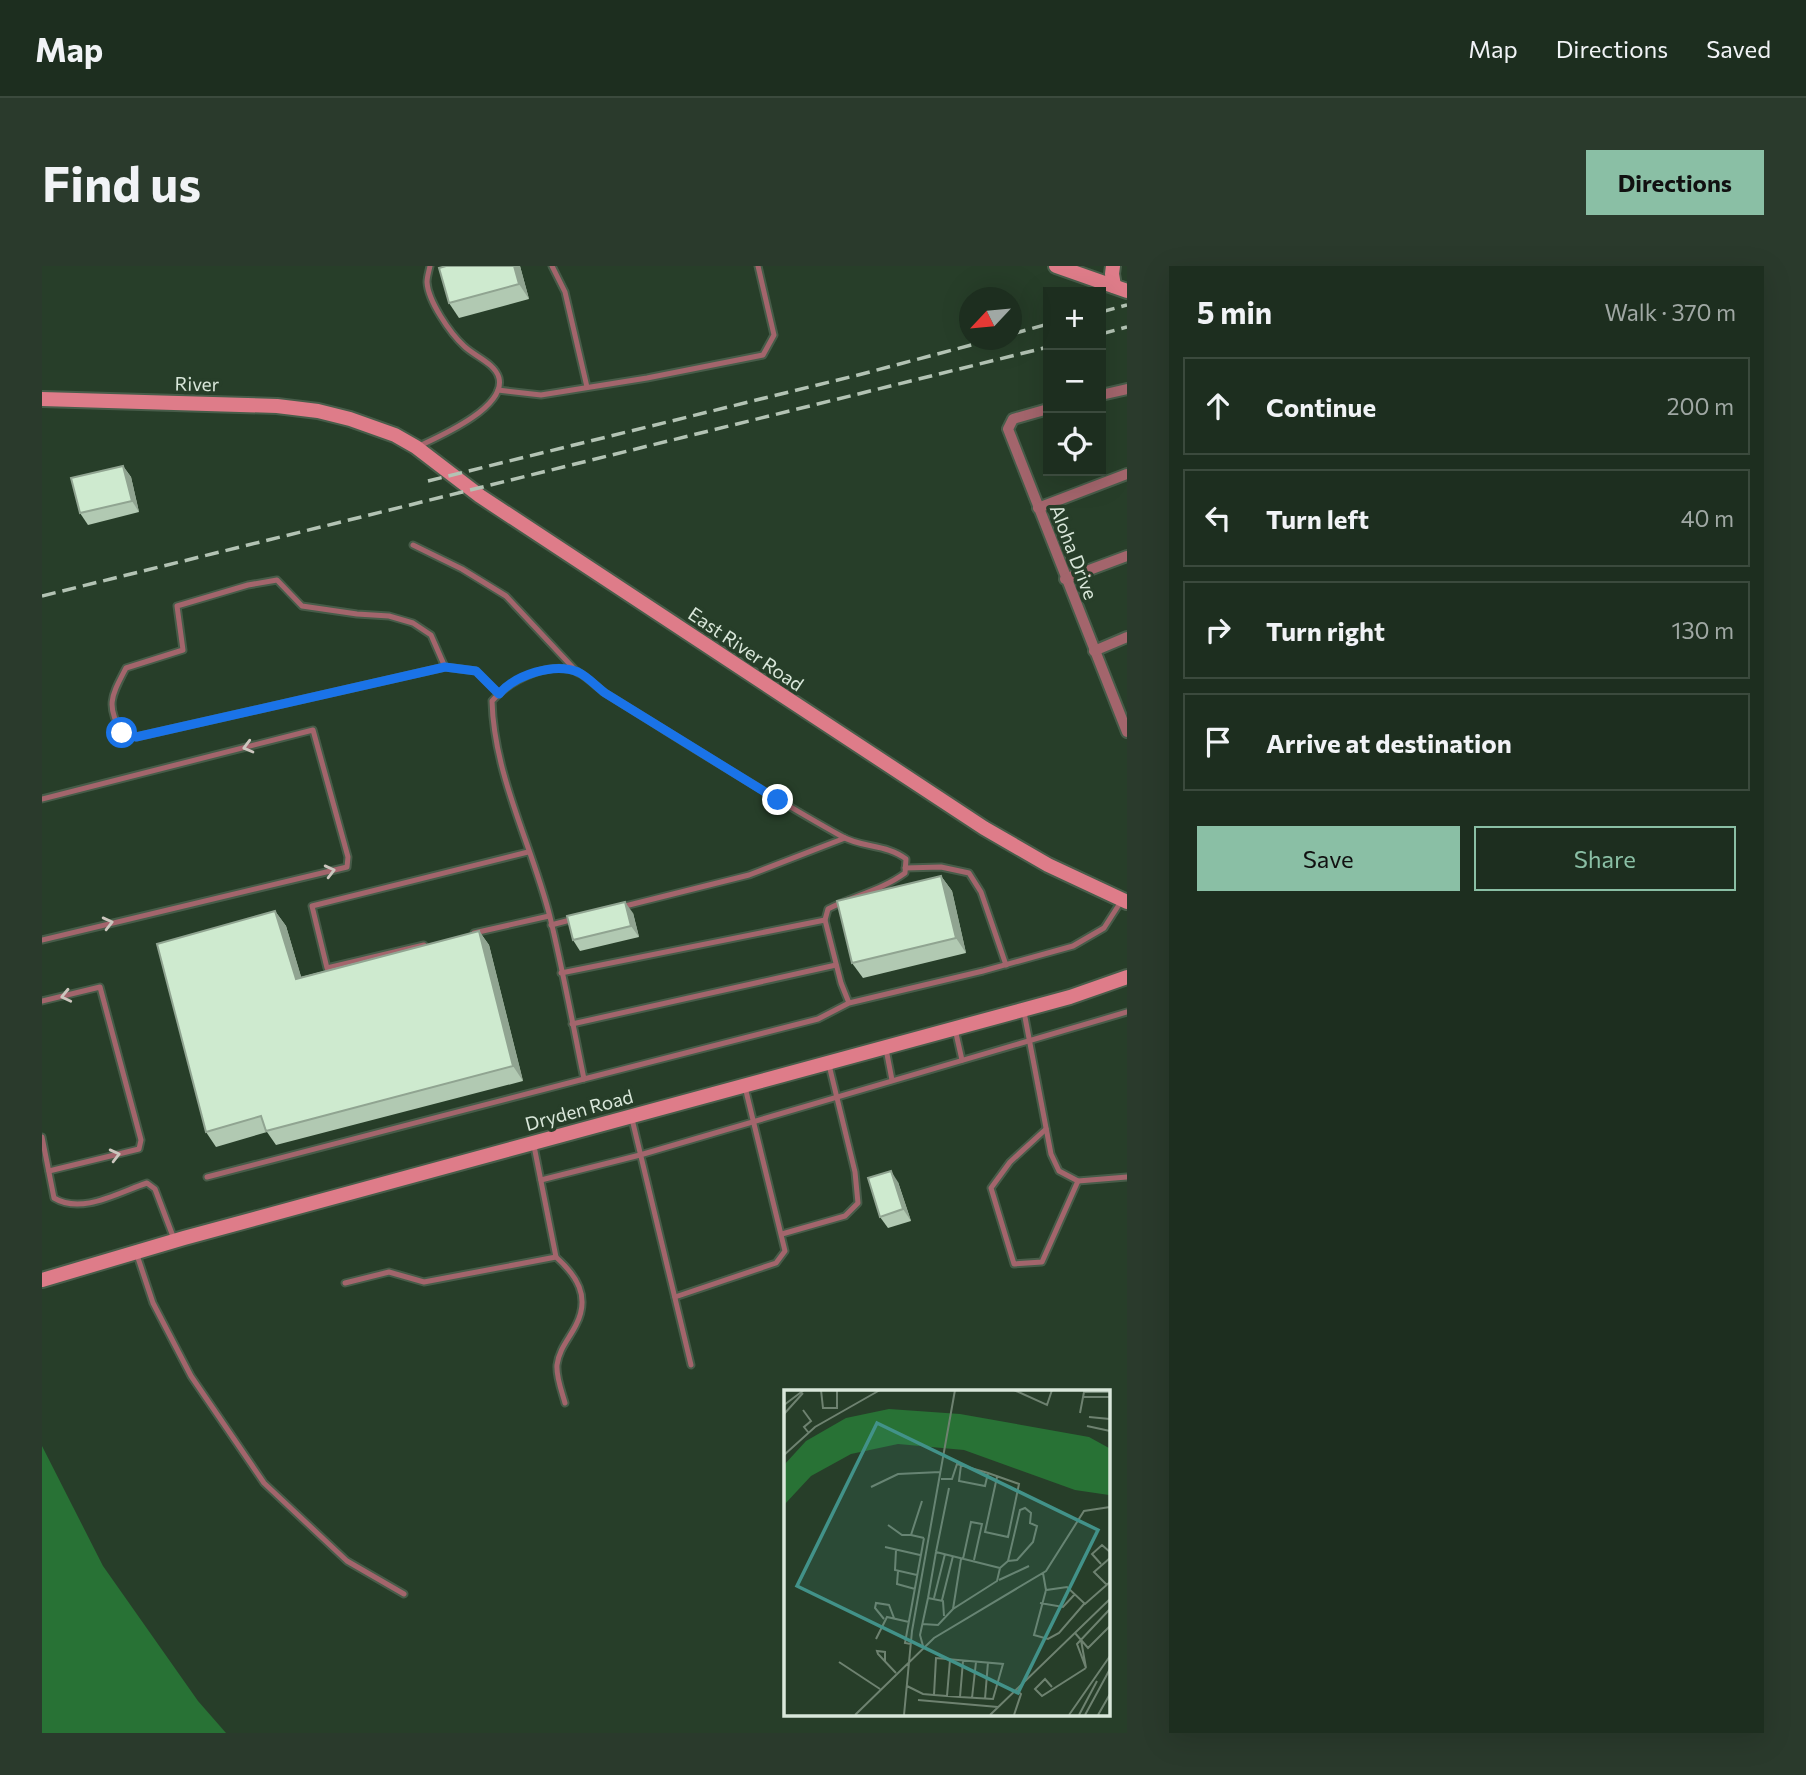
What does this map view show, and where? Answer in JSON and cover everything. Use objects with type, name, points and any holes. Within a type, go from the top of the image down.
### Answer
[{"type":"street","points":[[1056,266],[1121,289]]},
{"type":"street","points":[[1113,266],[1112,274],[1121,289]]},
{"type":"street","points":[[1106,394],[1127,389]]},
{"type":"street","name":"River","points":[[42,399],[277,406],[350,418]]},
{"type":"street","name":"Aloha Drive","points":[[1043,410],[1013,419],[1008,429],[1065,579],[1126,724]]},
{"type":"street","name":"East River Road","points":[[350,418],[395,435],[416,447],[480,496],[911,782],[1048,865],[1125,901]]},
{"type":"street","points":[[1038,508],[1127,474]]},
{"type":"street","points":[[1065,579],[1127,556]]},
{"type":"street","points":[[1094,651],[1127,637]]},
{"type":"street","name":"Dryden Road","points":[[42,1280],[174,1241],[1070,997],[1127,977]]},
{"type":"lane","points":[[416,447],[461,426],[485,407],[498,390],[499,380],[495,370],[463,345],[439,316],[427,284],[430,266]]},
{"type":"lane","points":[[552,266],[565,292],[587,387]]},
{"type":"lane","points":[[498,390],[541,394],[764,355],[774,335],[758,266]]},
{"type":"lane","points":[[413,545],[462,569],[506,596],[578,673],[605,693],[778,800],[845,838],[896,851],[906,859],[905,873],[891,883],[849,898],[828,909],[825,920],[849,1003]]},
{"type":"lane","points":[[445,667],[431,635],[414,623],[389,616],[302,606],[276,580],[247,585],[177,606],[183,650],[126,668],[112,694],[113,718],[122,733],[136,737],[445,667],[476,671],[499,694]]},
{"type":"lane","points":[[578,673],[562,669],[540,672],[514,681],[492,701],[493,731],[528,852],[550,916],[584,1079]]},
{"type":"lane","points":[[42,799],[313,730],[348,857],[347,867],[42,940]]},
{"type":"lane","points":[[610,910],[749,875],[845,838]]},
{"type":"lane","points":[[431,943],[327,968],[312,906],[528,852]]},
{"type":"lane","points":[[905,868],[941,867],[969,873],[981,892],[1006,965]]},
{"type":"lane","points":[[207,1177],[818,1018],[849,1003],[1073,946],[1104,928],[1125,901]]},
{"type":"lane","points":[[471,934],[550,916]]},
{"type":"lane","points":[[551,925],[585,916]]},
{"type":"lane","points":[[561,973],[825,920]]},
{"type":"lane","points":[[572,1024],[836,965]]},
{"type":"lane","points":[[42,1001],[100,987],[141,1140],[139,1149],[48,1171]]},
{"type":"lane","points":[[1023,1009],[1051,1154],[1059,1171],[1078,1181],[1127,1177]]},
{"type":"lane","points":[[541,1181],[640,1155],[1127,1012]]},
{"type":"lane","points":[[954,1028],[962,1060]]},
{"type":"lane","points":[[886,1047],[892,1080]]},
{"type":"lane","points":[[782,1234],[845,1216],[858,1203],[855,1172],[829,1062]]},
{"type":"lane","points":[[675,1297],[776,1263],[785,1251],[744,1085]]},
{"type":"lane","points":[[631,1116],[691,1365]]},
{"type":"lane","points":[[1046,1129],[1010,1162],[991,1188],[1014,1264],[1042,1262],[1078,1181]]},
{"type":"lane","points":[[42,1137],[54,1198],[63,1203],[80,1204],[118,1195],[147,1183],[155,1189],[174,1241]]},
{"type":"lane","points":[[534,1143],[555,1257],[573,1272],[580,1285],[578,1323],[563,1345],[557,1366],[565,1404]]},
{"type":"lane","points":[[136,1252],[153,1303],[191,1377],[264,1483],[347,1561],[404,1594]]},
{"type":"lane","points":[[345,1283],[388,1272],[424,1282],[555,1257]]},
{"type":"shaded area","points":[[42,1446],[103,1566],[198,1701],[226,1733],[42,1733]]},
{"type":"building","points":[[514,266],[519,284],[449,303],[439,268]]},
{"type":"building","points":[[123,466],[132,501],[80,513],[71,478]]},
{"type":"building","points":[[941,876],[956,938],[852,963],[837,901]]},
{"type":"building","points":[[625,902],[631,926],[573,940],[567,916]]},
{"type":"building","points":[[275,911],[296,979],[479,931],[513,1066],[266,1131],[261,1116],[206,1132],[157,944]]},
{"type":"building","points":[[891,1171],[903,1209],[880,1217],[868,1178]]},
{"type":"railway","points":[[1106,311],[1127,305]]},
{"type":"railway","points":[[1022,331],[1043,325]]},
{"type":"railway","points":[[1106,333],[1127,327]]},
{"type":"railway","points":[[428,481],[959,348]]},
{"type":"railway","points":[[42,596],[1043,348]]},
{"type":"route","points":[[122,733],[136,737],[445,667],[476,671],[499,694],[514,681],[540,672],[562,669],[578,673],[605,693],[778,800]]}]
